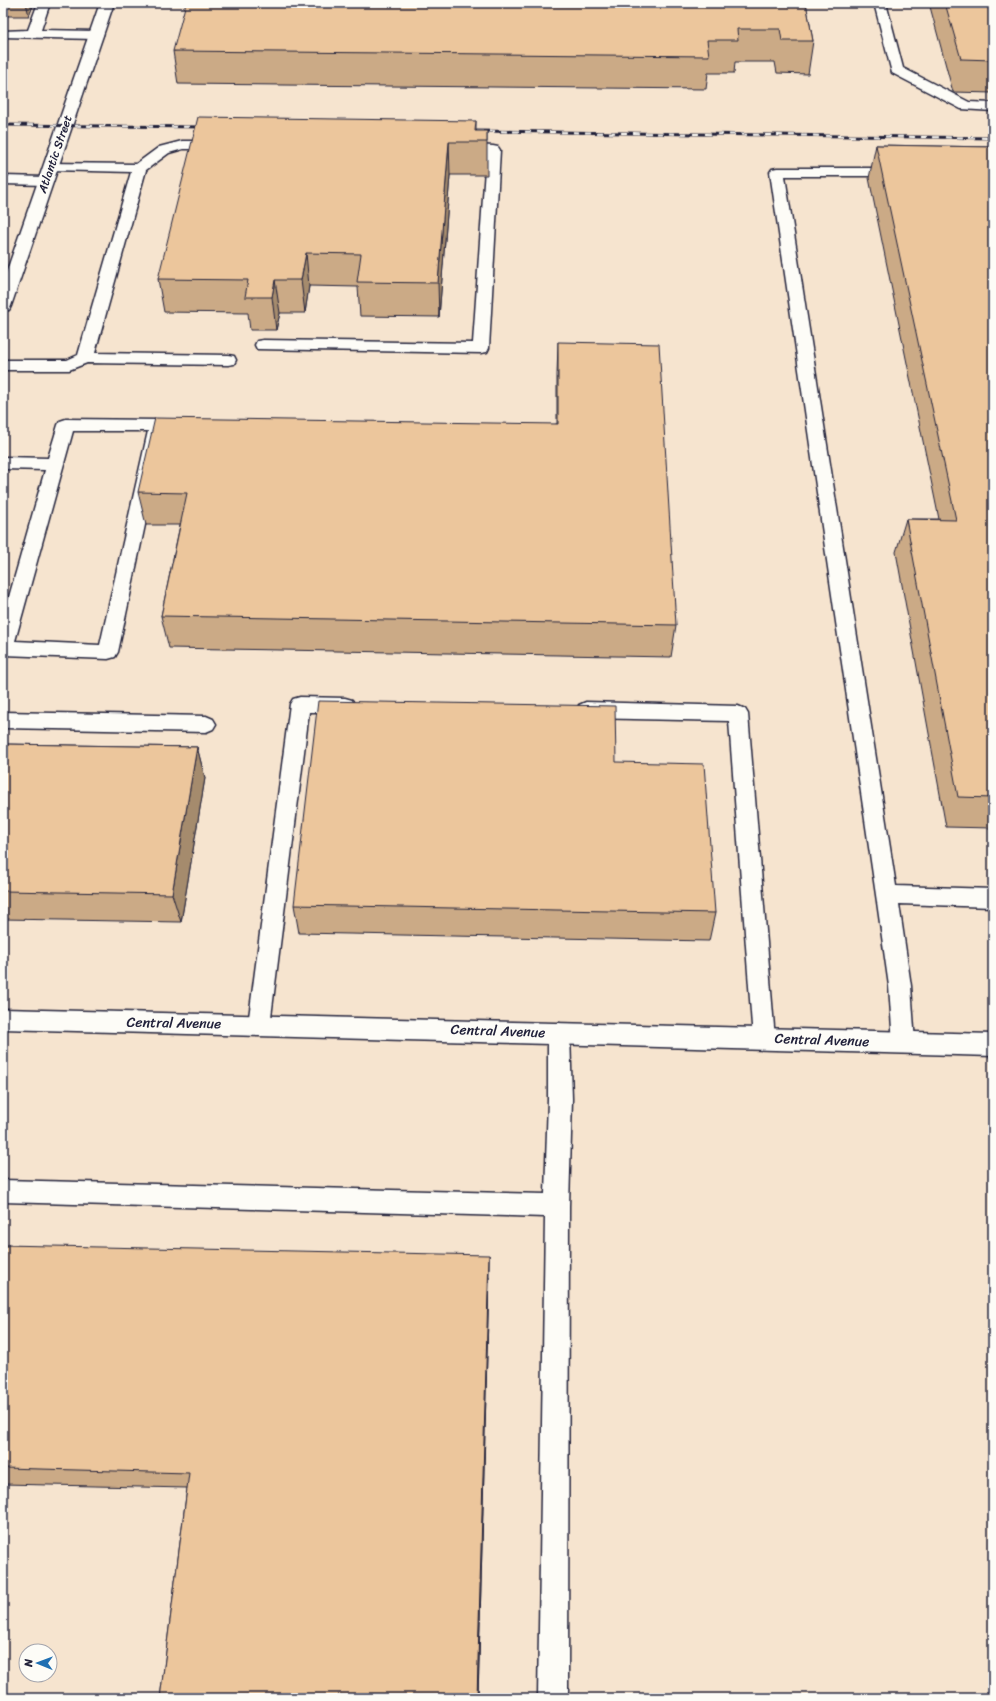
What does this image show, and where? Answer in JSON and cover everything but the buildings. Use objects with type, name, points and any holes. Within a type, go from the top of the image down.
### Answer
[{"type":"street","name":"Atlantic Street","points":[[3,306],[107,3]]},
{"type":"street","name":"Central Avenue","points":[[3,1019],[993,1045]]},
{"type":"lane","points":[[33,34],[44,3]]},
{"type":"lane","points":[[880,3],[897,70],[966,106],[993,107]]},
{"type":"lane","points":[[7,34],[96,35]]},
{"type":"lane","points":[[3,180],[49,173],[139,168],[164,150],[182,145],[235,145]]},
{"type":"lane","points":[[263,345],[481,348],[493,150],[442,148]]},
{"type":"lane","points":[[85,358],[139,168]]},
{"type":"lane","points":[[904,1043],[900,986],[887,895],[777,172],[914,173]]},
{"type":"lane","points":[[3,365],[69,365],[85,358],[228,360]]},
{"type":"lane","points":[[66,425],[158,426],[108,652],[4,648],[55,464],[66,425]]},
{"type":"lane","points":[[3,463],[55,464]]},
{"type":"lane","points":[[259,1025],[300,704],[363,705]]},
{"type":"lane","points":[[571,710],[738,714],[764,1039]]},
{"type":"lane","points":[[3,720],[206,724]]},
{"type":"lane","points":[[887,895],[993,898]]},
{"type":"lane","points":[[553,1698],[557,1206],[560,1099],[559,1033]]},
{"type":"lane","points":[[3,1191],[557,1206]]},
{"type":"shaded area","points":[[3,3],[993,3],[993,1698],[3,1698]]},
{"type":"railway","points":[[3,125],[207,127]]},
{"type":"railway","points":[[477,131],[993,138]]}]
